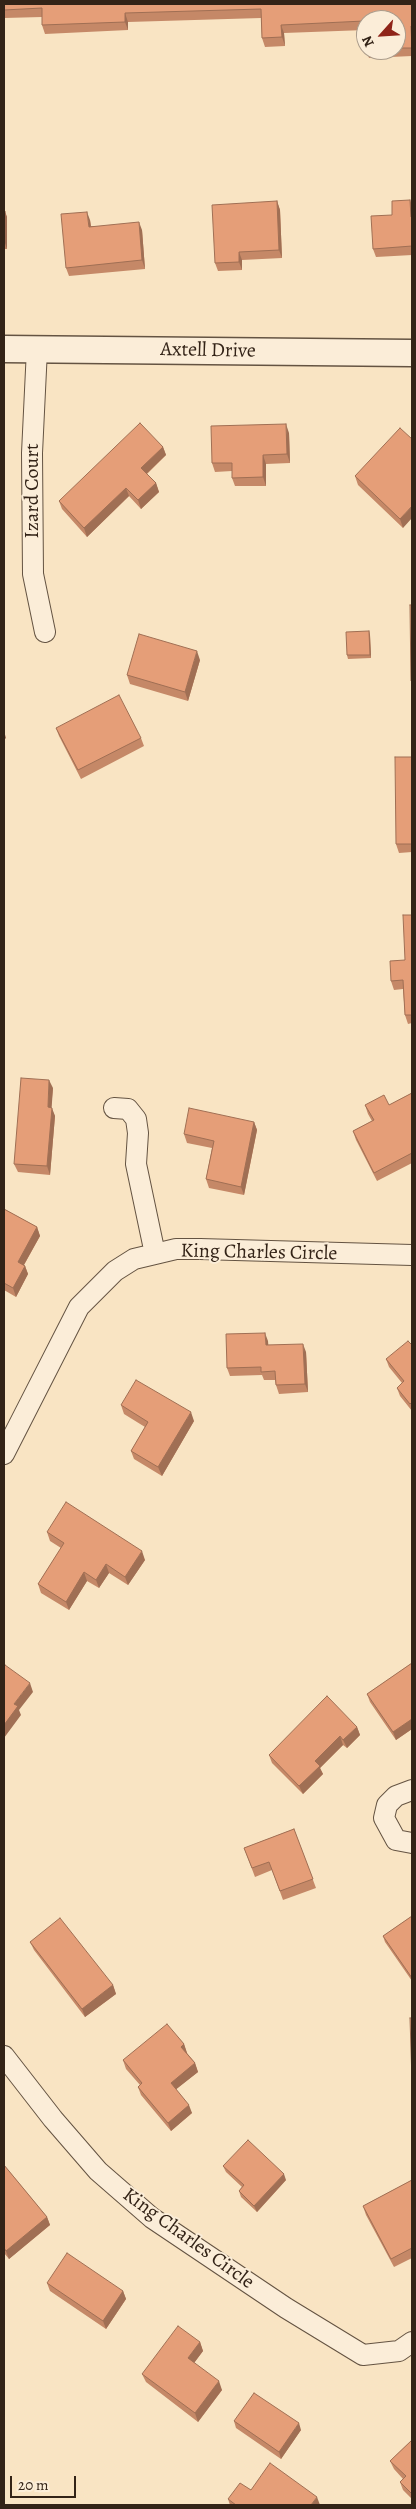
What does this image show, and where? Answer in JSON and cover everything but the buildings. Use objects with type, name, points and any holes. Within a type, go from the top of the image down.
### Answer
[{"type":"street","name":"Axtell Drive","points":[[4,349],[412,353]]},
{"type":"street","name":"Izard Court","points":[[37,350],[32,453],[33,574],[45,632]]},
{"type":"street","points":[[114,1108],[128,1109],[136,1119],[138,1133],[136,1164],[155,1254]]},
{"type":"street","name":"King Charles Circle","points":[[4,1454],[79,1307],[115,1272],[134,1259],[176,1250],[200,1249],[412,1255]]},
{"type":"street","points":[[412,1790],[396,1796],[387,1806],[384,1818],[396,1840],[412,1843]]},
{"type":"street","name":"King Charles Circle","points":[[4,2056],[53,2119],[98,2171],[152,2218],[286,2308],[363,2355],[399,2351],[412,2342]]}]
